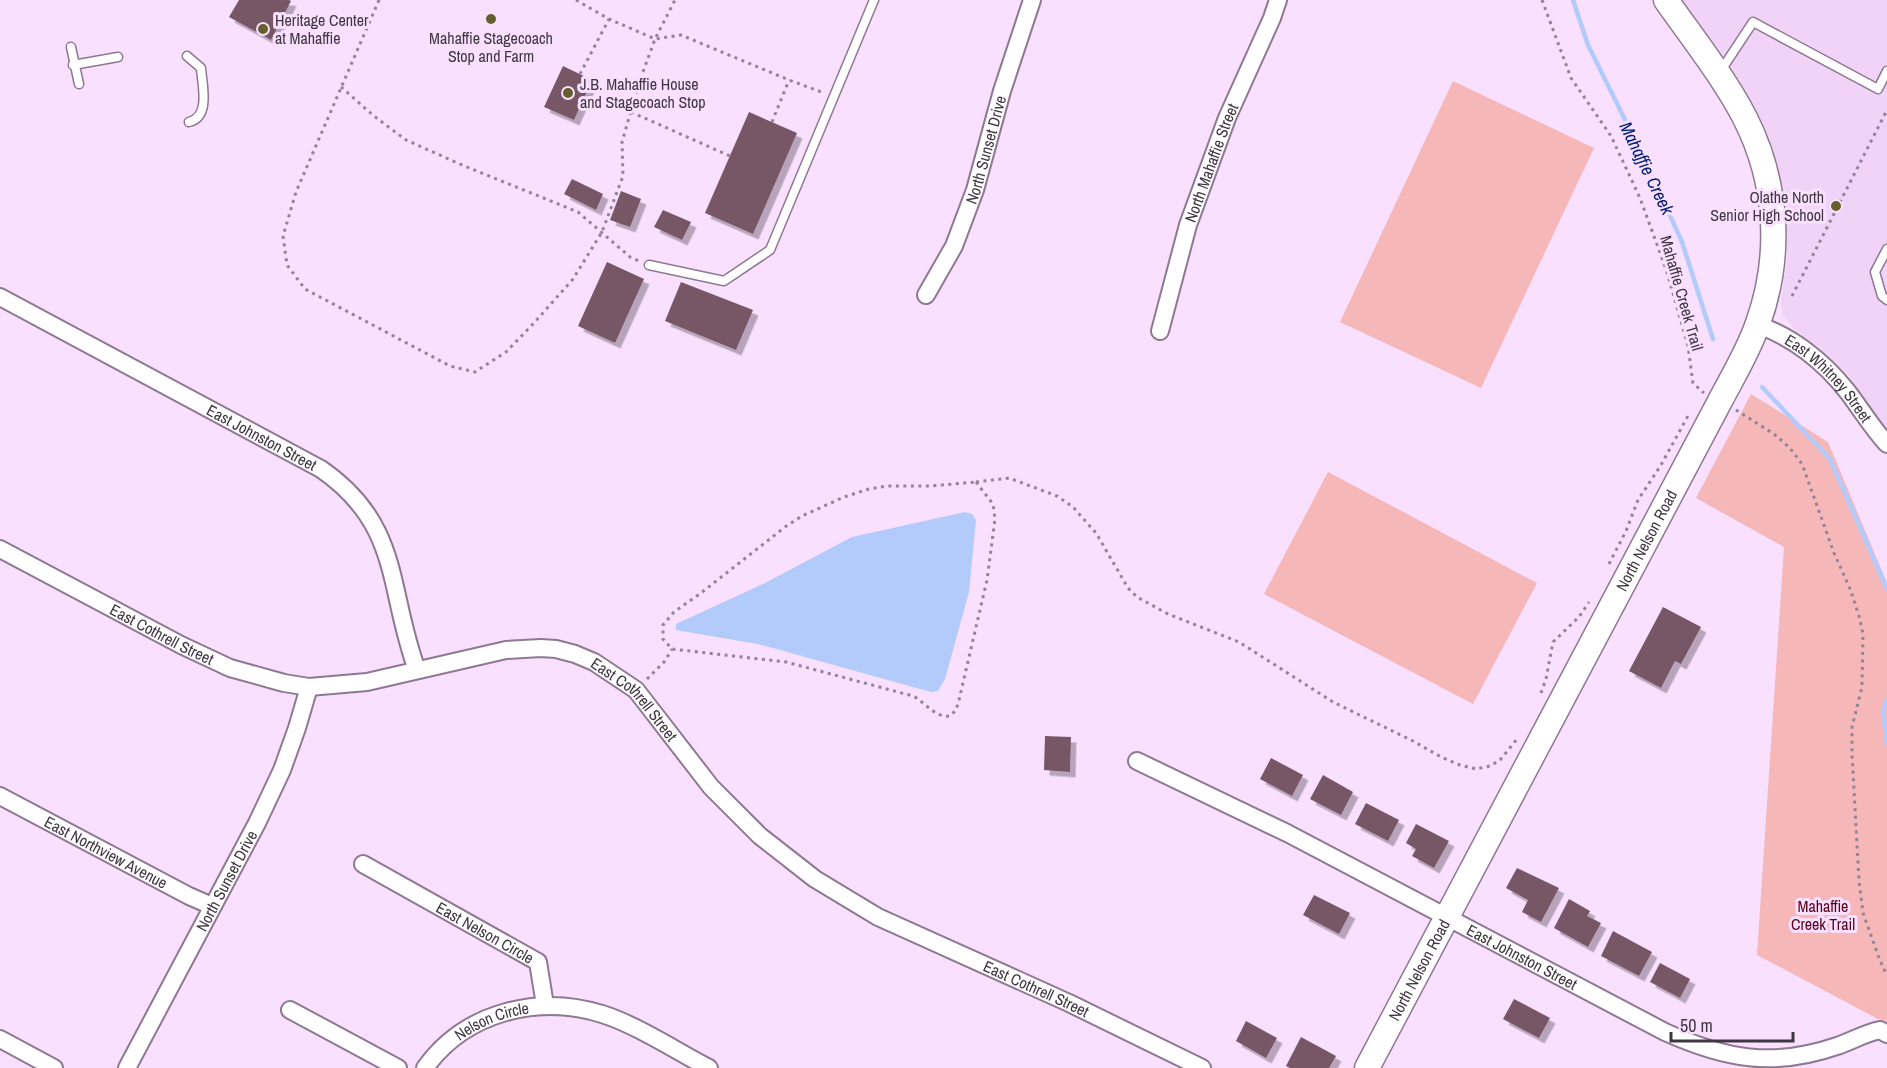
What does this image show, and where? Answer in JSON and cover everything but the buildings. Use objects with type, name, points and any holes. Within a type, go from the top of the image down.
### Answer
[{"type":"street","name":"North Sunset Drive","points":[[926,295],[954,246],[975,190],[1002,91],[1032,0]]},
{"type":"street","name":"North Mahaffie Street","points":[[1160,331],[1188,225],[1227,118],[1278,0]]},
{"type":"street","name":"North Nelson Road","points":[[1367,1068],[1758,325],[1773,262],[1772,200],[1764,165],[1745,118],[1666,0]]},
{"type":"street","name":"East Johnston Street","points":[[0,297],[321,469],[337,480],[364,508],[383,542],[408,644],[417,670]]},
{"type":"street","name":"East Whitney Street","points":[[1758,325],[1780,333],[1807,351],[1845,389],[1887,444]]},
{"type":"street","name":"East Cothrell Street","points":[[0,549],[181,645],[230,668],[284,683],[309,687],[366,682],[506,650],[541,648],[575,654],[594,662],[636,690],[711,788],[760,836],[814,879],[878,917],[1069,1003],[1202,1068]]},
{"type":"street","name":"North Sunset Drive","points":[[127,1068],[257,823],[282,770],[309,687]]},
{"type":"street","name":"East Johnston Street","points":[[1137,761],[1287,833],[1665,1032],[1697,1046],[1760,1063],[1803,1056],[1839,1046],[1863,1034],[1880,1030],[1887,1034]]},
{"type":"street","name":"East Northview Avenue","points":[[0,796],[212,906]]},
{"type":"street","name":"East Nelson Circle","points":[[363,864],[538,962],[545,1005]]},
{"type":"street","name":"Nelson Circle","points":[[425,1068],[457,1035],[490,1017],[526,1007],[545,1005]]},
{"type":"street","points":[[545,1005],[564,1006],[605,1015],[709,1068]]},
{"type":"street","points":[[290,1010],[398,1068]]},
{"type":"street","points":[[0,1039],[54,1068]]},
{"type":"lane","points":[[649,266],[724,281],[770,250],[874,0]]},
{"type":"lane","points":[[1718,75],[1753,22],[1878,89],[1887,71]]},
{"type":"lane","points":[[71,47],[78,84]]},
{"type":"lane","points":[[187,56],[201,68],[203,106],[199,117],[189,122]]},
{"type":"lane","points":[[73,65],[118,57]]},
{"type":"lane","points":[[1887,249],[1875,272],[1881,296],[1887,300]]},
{"type":"path","points":[[379,0],[296,192],[283,236],[286,265],[305,289],[450,366],[475,372],[506,352],[534,323],[573,279],[602,232],[623,176],[622,142],[631,112],[655,39],[675,0]]},
{"type":"path","points":[[576,0],[609,19],[655,39],[681,35],[789,80],[834,96]]},
{"type":"path","name":"Mahaffie Creek Trail","points":[[1542,0],[1571,78],[1611,136],[1640,198],[1667,272],[1688,346],[1693,383],[1701,391],[1739,411],[1774,434],[1790,448],[1802,464],[1834,553],[1851,591],[1863,634],[1862,687],[1852,727],[1859,881],[1863,913],[1887,976]]},
{"type":"path","points":[[580,74],[609,19]]},
{"type":"path","points":[[772,122],[789,80]]},
{"type":"path","points":[[341,87],[406,140],[578,212],[630,257],[649,266]]},
{"type":"path","points":[[1792,296],[1887,110]]},
{"type":"path","points":[[631,112],[730,156]]},
{"type":"path","points":[[1606,570],[1626,531],[1638,500],[1661,465],[1689,412]]},
{"type":"path","points":[[976,482],[993,504],[995,519],[984,595],[959,700],[956,710],[950,716],[937,715],[913,696],[786,662],[672,649],[667,645],[662,633],[668,618],[802,516],[844,497],[869,489],[887,486],[931,486],[1009,478],[1041,488],[1073,507],[1096,533],[1128,588],[1137,597],[1168,614],[1239,642],[1333,702],[1451,761],[1476,769],[1490,766],[1500,760],[1518,738]]},
{"type":"path","points":[[1537,702],[1546,680],[1553,642],[1579,617],[1591,600]]},
{"type":"path","points":[[636,690],[664,661],[672,649]]},
{"type":"shaded area","name":"Olathe North Senior High School","points":[[1680,0],[1887,0],[1887,429],[1848,375],[1793,328],[1782,314],[1781,301],[1787,260],[1787,219],[1784,192],[1776,161],[1752,106]]},
{"type":"green space","points":[[1453,81],[1594,148],[1481,388],[1340,322]]},
{"type":"green space","name":"Mahaffie Creek Trail","points":[[1751,394],[1828,442],[1887,583],[1887,1021],[1878,1019],[1757,955],[1784,547],[1696,498]]},
{"type":"green space","points":[[1328,472],[1537,583],[1473,704],[1264,594]]},
{"type":"water","points":[[965,512],[972,514],[976,520],[969,592],[945,679],[938,691],[931,692],[758,644],[676,630],[676,624],[765,583],[852,537]]},
{"type":"waterway","name":"Mahaffie Creek","points":[[1573,0],[1588,45],[1643,156],[1682,242],[1713,339]]},
{"type":"waterway","name":"Mahaffie Creek","points":[[1762,387],[1830,459],[1887,589]]},
{"type":"waterway","name":"Mahaffie Creek","points":[[1887,699],[1883,711],[1887,744]]},
{"type":"place","name":"Mahaffie Stagecoach Stop and Farm","points":[[491,19]]},
{"type":"place","name":"Heritage Center at Mahaffie","points":[[263,29]]},
{"type":"place","name":"J.B. Mahaffie House and Stagecoach Stop","points":[[568,93]]},
{"type":"place","name":"Olathe North Senior High School","points":[[1836,206]]}]
